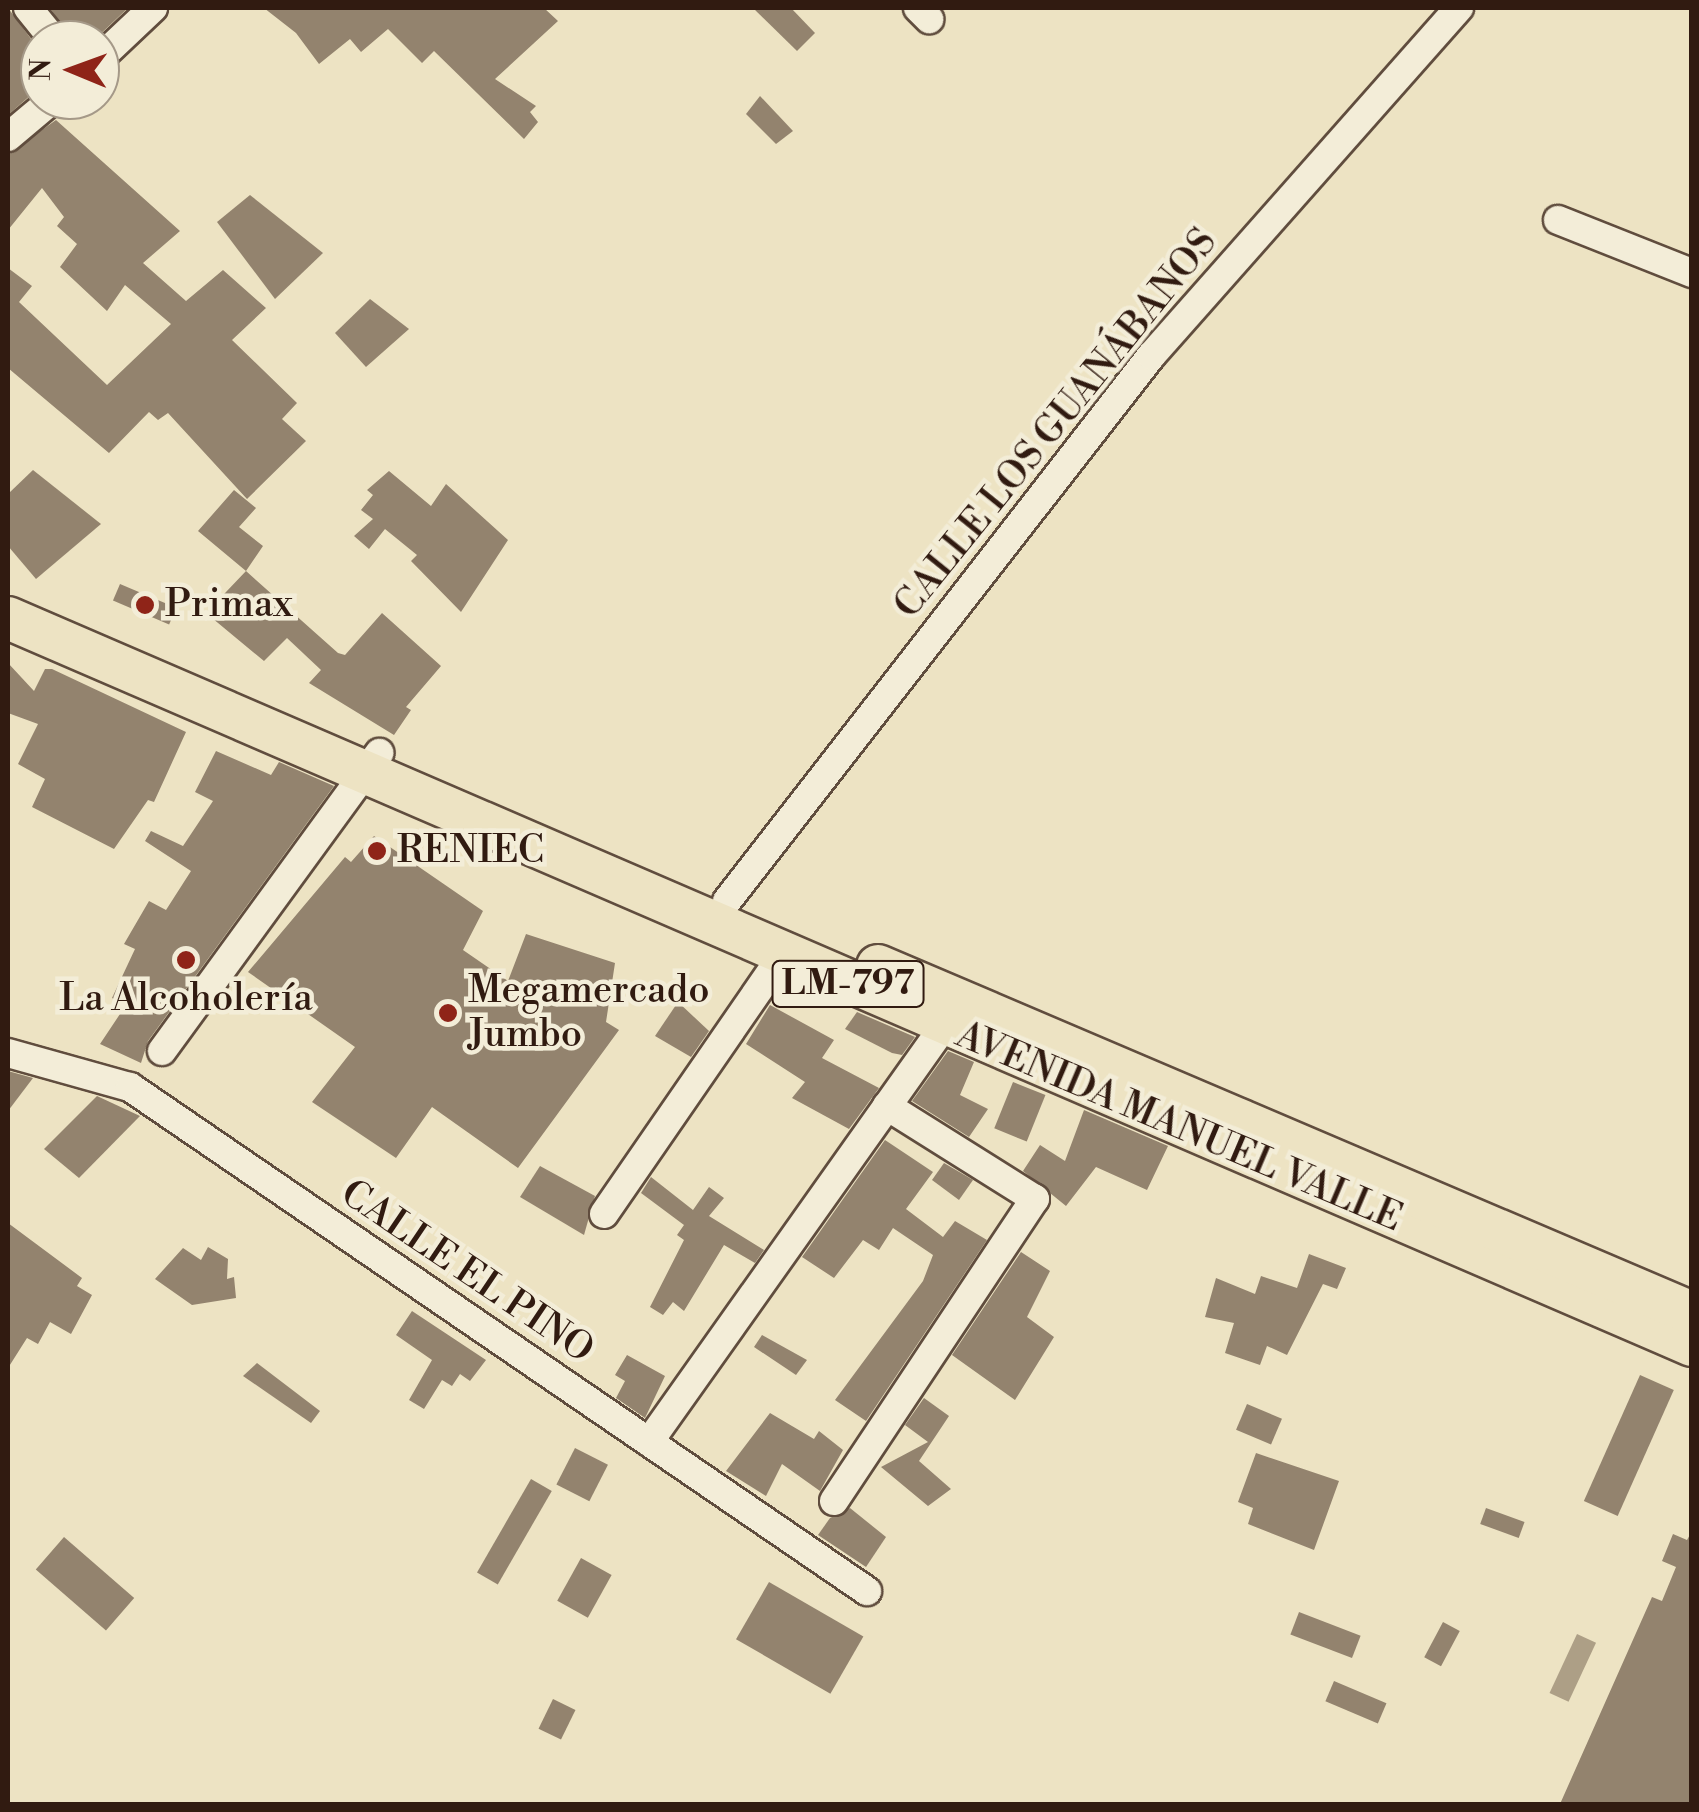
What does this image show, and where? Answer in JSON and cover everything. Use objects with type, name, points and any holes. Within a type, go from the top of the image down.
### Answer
[{"type":"main road","name":"AVENIDA MANUEL VALLE","points":[[8,595],[783,956],[1692,1345]]},
{"type":"main road","name":"AVENIDA MANUEL VALLE","points":[[8,618],[726,901],[1692,1313]]},
{"type":"street","points":[[120,39],[152,8]]},
{"type":"street","name":"CALLE LOS GUANÁBANOS","points":[[726,901],[1164,341],[1459,8]]},
{"type":"street","points":[[8,137],[28,120]]},
{"type":"street","points":[[1558,220],[1692,273]]},
{"type":"street","points":[[162,1051],[371,763]]},
{"type":"street","points":[[604,1214],[783,956]]},
{"type":"street","points":[[649,1442],[944,1026]]},
{"type":"street","name":"CALLE EL PINO","points":[[8,1053],[130,1087],[867,1591]]},
{"type":"street","points":[[834,1500],[1035,1199],[887,1106]]},
{"type":"shaded area","points":[[1577,1634],[1596,1643],[1569,1702],[1550,1693]]},
{"type":"building","points":[[8,8],[20,24],[20,104],[8,115]]},
{"type":"building","points":[[50,8],[128,8],[115,20],[58,20]]},
{"type":"building","points":[[264,8],[544,8],[558,21],[495,79],[536,106],[530,112],[538,122],[524,139],[434,51],[422,63],[388,29],[361,52],[350,39],[319,64],[296,33]]},
{"type":"building","points":[[753,8],[791,8],[815,33],[797,51]]},
{"type":"building","points":[[760,96],[793,131],[776,144],[746,114]]},
{"type":"building","points":[[56,120],[180,231],[143,263],[186,301],[223,270],[266,308],[232,340],[297,403],[282,419],[306,441],[247,499],[168,413],[158,420],[149,412],[109,453],[8,368],[8,268],[32,286],[19,302],[107,385],[171,324],[125,285],[107,311],[60,267],[77,244],[57,226],[64,217],[42,188],[8,230],[8,154]]},
{"type":"building","points":[[250,195],[323,253],[275,299],[217,222]]},
{"type":"building","points":[[370,299],[409,329],[366,367],[335,333]]},
{"type":"building","points":[[33,470],[101,524],[36,579],[8,546],[8,494]]},
{"type":"building","points":[[389,471],[431,506],[446,484],[508,540],[461,612],[411,561],[417,555],[385,529],[369,549],[354,536],[373,519],[361,510],[373,495],[367,490]]},
{"type":"building","points":[[234,490],[256,508],[239,527],[263,546],[246,571],[198,531]]},
{"type":"building","points":[[246,571],[338,653],[345,655],[382,613],[441,666],[406,707],[411,710],[394,735],[309,683],[321,670],[287,638],[264,661],[206,613]]},
{"type":"building","name":"Primax","points":[[120,584],[176,608],[169,624],[113,601]]},
{"type":"building","points":[[8,663],[34,691],[45,669],[52,669],[186,732],[154,802],[148,800],[114,849],[32,807],[45,779],[18,764],[38,724],[8,713]]},
{"type":"building","points":[[216,751],[271,775],[279,762],[334,786],[148,1041],[141,1063],[100,1044],[126,1005],[112,998],[135,949],[124,944],[149,901],[166,910],[191,871],[145,841],[151,831],[183,846],[213,801],[195,792]]},
{"type":"building","name":"Megamercado Jumbo","points":[[374,836],[483,911],[463,950],[508,981],[526,934],[615,963],[606,1022],[619,1030],[518,1168],[432,1107],[396,1158],[312,1102],[355,1047],[248,972],[345,857],[351,862]]},
{"type":"building","points":[[678,1002],[709,1031],[691,1057],[655,1036]]},
{"type":"building","points":[[770,1005],[834,1040],[822,1058],[879,1088],[849,1129],[792,1098],[805,1082],[746,1044]]},
{"type":"building","points":[[857,1012],[915,1037],[902,1055],[892,1053],[845,1029]]},
{"type":"building","points":[[948,1051],[974,1062],[960,1095],[988,1109],[969,1137],[912,1101]]},
{"type":"building","points":[[8,1071],[33,1078],[8,1111]]},
{"type":"building","points":[[1013,1082],[1045,1095],[1027,1141],[994,1128]]},
{"type":"building","points":[[97,1096],[140,1116],[79,1178],[44,1149]]},
{"type":"building","points":[[1084,1110],[1168,1146],[1147,1190],[1096,1167],[1066,1206],[1023,1171],[1040,1145],[1065,1161]]},
{"type":"building","points":[[885,1140],[933,1172],[906,1209],[943,1237],[955,1221],[987,1240],[866,1421],[835,1400],[923,1281],[933,1255],[893,1228],[879,1250],[863,1240],[834,1278],[802,1257]]},
{"type":"building","points":[[944,1163],[973,1180],[959,1200],[932,1180]]},
{"type":"building","points":[[540,1166],[595,1196],[584,1235],[520,1197]]},
{"type":"building","points":[[651,1177],[693,1210],[709,1187],[724,1198],[709,1216],[764,1250],[755,1263],[724,1245],[684,1311],[673,1302],[663,1315],[650,1307],[684,1240],[677,1235],[684,1225],[641,1193]]},
{"type":"building","points":[[8,1223],[82,1278],[77,1286],[92,1295],[71,1334],[50,1322],[38,1344],[27,1338],[8,1368]]},
{"type":"building","points":[[208,1247],[228,1259],[227,1279],[234,1277],[236,1298],[192,1305],[155,1279],[183,1248],[201,1260]]},
{"type":"building","points":[[1021,1252],[1050,1271],[1027,1317],[1054,1337],[1015,1400],[952,1355]]},
{"type":"building","points":[[1309,1254],[1346,1268],[1337,1289],[1323,1284],[1287,1355],[1267,1346],[1260,1365],[1225,1353],[1234,1323],[1205,1317],[1216,1278],[1255,1294],[1261,1276],[1297,1288]]},
{"type":"building","points":[[412,1311],[486,1360],[470,1381],[460,1374],[452,1386],[442,1380],[424,1409],[409,1400],[432,1360],[396,1335]]},
{"type":"building","points":[[762,1335],[807,1360],[796,1375],[754,1347]]},
{"type":"building","points":[[627,1355],[665,1376],[645,1418],[616,1398],[625,1381],[615,1375]]},
{"type":"building","points":[[257,1363],[320,1411],[311,1423],[243,1376]]},
{"type":"building","points":[[1640,1375],[1674,1390],[1618,1516],[1584,1501]]},
{"type":"building","points":[[924,1398],[949,1416],[919,1461],[951,1489],[928,1506],[881,1467],[928,1442],[905,1425]]},
{"type":"building","points":[[1247,1404],[1282,1419],[1271,1445],[1236,1430]]},
{"type":"building","points":[[770,1413],[814,1439],[819,1431],[843,1450],[820,1491],[782,1464],[766,1496],[726,1471]]},
{"type":"building","points":[[575,1448],[608,1465],[589,1501],[556,1485]]},
{"type":"building","points":[[1256,1453],[1339,1481],[1314,1550],[1248,1524],[1253,1508],[1238,1502]]},
{"type":"building","points":[[531,1479],[552,1491],[498,1585],[477,1573]]},
{"type":"building","points":[[850,1508],[886,1537],[866,1567],[818,1535],[830,1518]]},
{"type":"building","points":[[1486,1508],[1525,1522],[1519,1538],[1480,1524]]},
{"type":"building","points":[[1692,1531],[1692,1804],[1560,1804],[1652,1597],[1662,1601],[1676,1567],[1662,1561],[1673,1534],[1687,1540]]},
{"type":"building","points":[[64,1537],[134,1598],[106,1630],[36,1569]]},
{"type":"building","points":[[581,1558],[612,1575],[588,1618],[557,1601]]},
{"type":"building","points":[[769,1582],[863,1636],[830,1694],[736,1639]]},
{"type":"building","points":[[1299,1612],[1361,1636],[1352,1658],[1290,1634]]},
{"type":"building","points":[[1443,1622],[1460,1631],[1441,1666],[1424,1657]]},
{"type":"building","points":[[1334,1681],[1386,1703],[1378,1724],[1325,1701]]},
{"type":"building","points":[[553,1699],[575,1710],[561,1740],[539,1729]]},
{"type":"place","name":"Primax","points":[[145,605]]},
{"type":"place","name":"RENIEC","points":[[377,851]]},
{"type":"place","name":"La Alcoholería","points":[[186,960]]},
{"type":"place","name":"Megamercado Jumbo","points":[[448,1013]]}]
